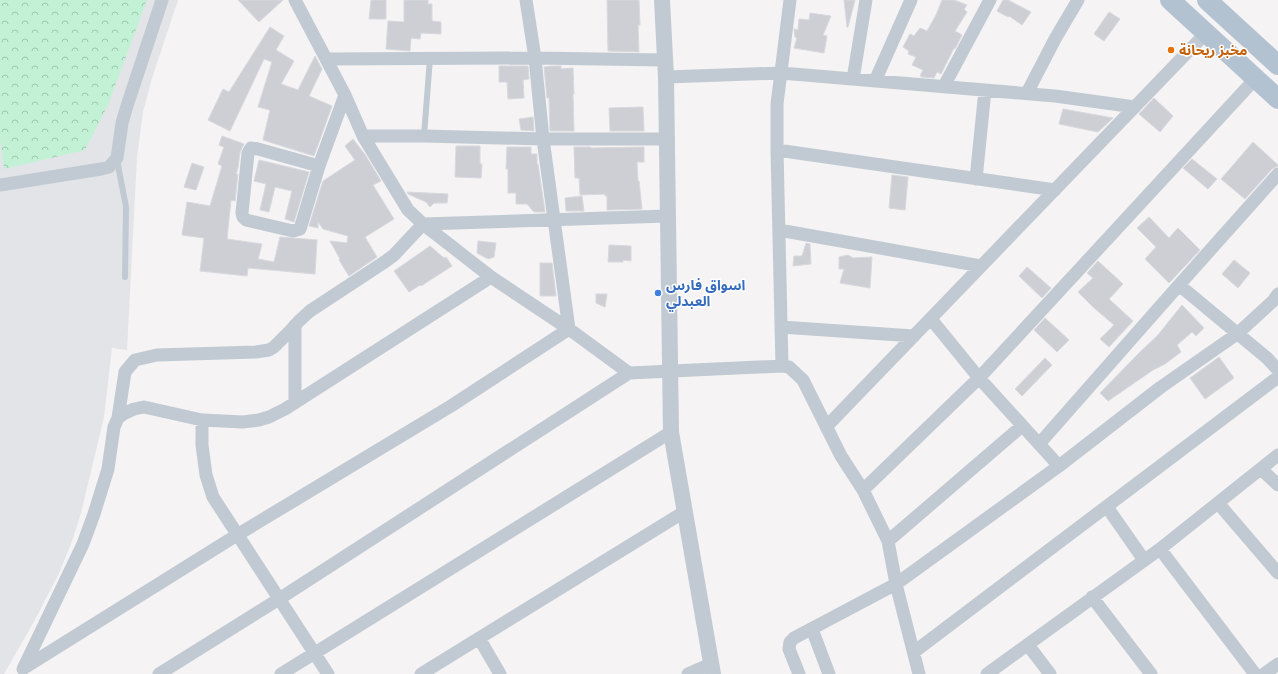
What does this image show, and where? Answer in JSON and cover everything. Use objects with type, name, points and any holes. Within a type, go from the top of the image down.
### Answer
[{"type":"main road","points":[[1170,0],[1278,99]]},
{"type":"main road","points":[[1203,30],[1201,20],[1206,13],[1214,10],[1213,5]]},
{"type":"main road","points":[[1213,5],[1278,65]]},
{"type":"street","points":[[0,185],[101,170],[109,167],[117,158],[126,109],[162,0]]},
{"type":"street","points":[[295,0],[345,95],[363,136],[408,210],[423,224],[491,277],[569,329],[629,373]]},
{"type":"street","points":[[526,0],[535,58],[543,139],[569,329]]},
{"type":"street","points":[[662,0],[666,77],[670,432],[712,669],[688,674]]},
{"type":"street","points":[[782,366],[777,104],[790,0]]},
{"type":"street","points":[[853,79],[866,0]]},
{"type":"street","points":[[875,81],[911,0]]},
{"type":"street","points":[[944,86],[990,0]]},
{"type":"street","points":[[1027,93],[1055,39],[1078,0]]},
{"type":"street","points":[[826,427],[1135,107],[1203,30]]},
{"type":"street","points":[[326,60],[430,58],[664,60]]},
{"type":"street","points":[[666,77],[781,73],[1027,93],[1135,107]]},
{"type":"street","points":[[863,490],[979,378],[1256,78]]},
{"type":"street","points":[[976,179],[985,90]]},
{"type":"street","points":[[319,166],[258,148],[251,148],[248,152],[242,213],[243,217],[246,220],[270,226],[293,231],[298,230],[301,226],[319,166],[345,95]]},
{"type":"street","points":[[363,136],[543,139],[666,139]]},
{"type":"street","points":[[777,150],[1055,190]]},
{"type":"street","points":[[1039,444],[1278,174]]},
{"type":"street","points":[[22,671],[83,544],[94,514],[108,469],[114,427],[118,418],[125,372],[135,360],[157,355],[263,352],[274,347],[310,311],[386,260],[398,250],[423,224],[667,216]]},
{"type":"street","points":[[779,230],[981,266]]},
{"type":"street","points":[[118,418],[134,409],[144,407],[202,420],[243,422],[259,420],[277,414],[491,277]]},
{"type":"street","points":[[1179,285],[1267,358],[1278,370]]},
{"type":"street","points":[[799,674],[789,648],[790,642],[794,638],[896,584],[1058,466],[1161,387],[1237,334],[1273,301],[1278,294]]},
{"type":"street","points":[[931,318],[979,378],[1058,466]]},
{"type":"street","points":[[295,325],[295,403]]},
{"type":"street","points":[[781,328],[914,336]]},
{"type":"street","points":[[22,671],[237,535],[451,406],[569,329]]},
{"type":"street","points":[[163,673],[629,373],[782,366],[789,367],[803,380],[841,456],[863,490],[888,541],[896,584],[919,674]]},
{"type":"street","points":[[914,652],[1278,378]]},
{"type":"street","points":[[202,420],[202,445],[206,475],[213,497],[328,674]]},
{"type":"street","points":[[888,541],[1022,426]]},
{"type":"street","points":[[281,674],[670,432]]},
{"type":"street","points":[[988,674],[1160,549],[1278,455]]},
{"type":"street","points":[[1261,469],[1278,485]]},
{"type":"street","points":[[1218,503],[1278,573]]},
{"type":"street","points":[[1107,507],[1144,560]]},
{"type":"street","points":[[421,674],[684,512]]},
{"type":"street","points":[[1160,549],[1255,674]]},
{"type":"street","points":[[1092,598],[1151,674]]},
{"type":"street","points":[[812,629],[829,674]]},
{"type":"street","points":[[479,638],[500,674]]},
{"type":"street","points":[[1028,645],[1050,674]]},
{"type":"street","points":[[1264,674],[1278,664]]},
{"type":"lane","points":[[424,136],[430,58]]},
{"type":"lane","points":[[117,158],[126,207],[125,277]]},
{"type":"shaded area","points":[[0,0],[178,0],[152,78],[143,112],[137,157],[127,350],[112,348],[104,417],[81,513],[72,541],[60,571],[37,616],[4,674],[0,674]]},
{"type":"green space","points":[[0,0],[147,0],[108,105],[85,150],[4,169],[0,138]]},
{"type":"building","points":[[238,0],[283,0],[259,22]]},
{"type":"building","points":[[371,0],[386,0],[386,19],[369,19]]},
{"type":"building","points":[[404,0],[428,0],[428,4],[432,4],[432,21],[441,22],[441,34],[421,33],[420,39],[411,38],[410,51],[386,49],[388,21],[404,22]]},
{"type":"building","points":[[607,0],[639,0],[639,52],[608,51]]},
{"type":"building","points":[[844,0],[855,0],[848,27],[847,27]]},
{"type":"building","points":[[942,0],[954,0],[967,5],[964,9],[967,12],[955,31],[962,35],[941,74],[937,72],[934,78],[922,77],[920,76],[923,70],[912,65],[916,57],[908,54],[909,51],[903,47],[910,34],[914,36],[920,28],[927,31]]},
{"type":"building","points":[[1003,0],[1008,0],[1031,12],[1022,25],[1009,16],[1008,17],[997,11]]},
{"type":"building","points":[[1109,12],[1120,19],[1104,41],[1094,34]]},
{"type":"building","points":[[810,13],[831,16],[823,35],[827,36],[824,53],[794,48],[797,38],[795,37],[794,29],[798,30],[799,19],[809,20]]},
{"type":"building","points":[[270,27],[284,36],[276,50],[294,61],[281,84],[298,90],[315,56],[322,69],[309,96],[332,106],[314,156],[263,140],[270,110],[258,107],[272,62],[264,59],[230,131],[208,120],[223,89],[229,92]]},
{"type":"building","points":[[499,66],[528,66],[529,79],[523,80],[524,98],[508,99],[507,82],[499,82]]},
{"type":"building","points":[[561,66],[561,69],[573,68],[574,131],[550,131],[549,98],[547,98],[544,67]]},
{"type":"building","points":[[1154,98],[1173,116],[1160,132],[1139,114]]},
{"type":"building","points":[[643,107],[644,131],[610,131],[609,108]]},
{"type":"building","points":[[1063,109],[1113,118],[1098,132],[1059,124]]},
{"type":"building","points":[[533,117],[534,131],[521,130],[519,119]]},
{"type":"building","points":[[222,136],[244,144],[240,152],[236,174],[238,174],[235,201],[231,200],[227,239],[262,244],[258,259],[274,262],[280,237],[317,240],[315,274],[248,268],[247,276],[200,271],[204,238],[182,235],[187,202],[210,206],[222,166],[218,164],[224,147],[219,145]]},
{"type":"building","points":[[353,139],[366,156],[381,181],[373,185],[394,219],[365,237],[377,257],[349,276],[330,241],[347,243],[348,236],[323,229],[318,222],[318,228],[309,226],[323,181],[355,160],[345,146]]},
{"type":"building","points":[[1253,142],[1278,166],[1272,169],[1245,199],[1221,179]]},
{"type":"building","points":[[456,146],[480,146],[480,164],[482,164],[481,178],[455,177]]},
{"type":"building","points":[[507,147],[531,147],[531,154],[537,154],[537,164],[545,212],[534,212],[527,204],[516,204],[516,193],[508,193],[508,169],[506,169]]},
{"type":"building","points":[[574,147],[644,147],[644,162],[637,162],[642,209],[607,210],[607,196],[605,196],[605,194],[580,195],[579,178],[575,178]]},
{"type":"building","points":[[1192,159],[1217,179],[1208,189],[1183,168]]},
{"type":"building","points":[[259,160],[309,172],[294,222],[285,219],[292,191],[275,187],[269,212],[260,210],[266,184],[254,181]]},
{"type":"building","points":[[192,163],[204,167],[196,190],[184,187]]},
{"type":"building","points":[[892,175],[908,177],[905,210],[889,208]]},
{"type":"building","points":[[407,192],[448,194],[447,203],[434,203],[430,207],[426,202],[408,194]]},
{"type":"building","points":[[582,196],[584,211],[566,211],[565,198]]},
{"type":"building","points":[[1149,217],[1169,238],[1178,228],[1200,250],[1169,283],[1145,259],[1156,247],[1137,228]]},
{"type":"building","points":[[478,241],[496,243],[494,257],[488,259],[477,253]]},
{"type":"building","points":[[806,243],[810,244],[811,264],[793,266],[794,256],[802,256]]},
{"type":"building","points":[[609,245],[631,246],[631,261],[623,260],[623,262],[608,262]]},
{"type":"building","points":[[430,246],[444,258],[446,257],[452,266],[409,292],[394,271]]},
{"type":"building","points":[[848,255],[853,258],[872,257],[870,288],[840,283],[844,269],[839,269],[839,257]]},
{"type":"building","points":[[1234,260],[1250,273],[1238,288],[1222,274]]},
{"type":"building","points":[[1098,261],[1123,284],[1109,299],[1133,321],[1109,347],[1100,339],[1114,325],[1078,292],[1093,278],[1087,273]]},
{"type":"building","points":[[540,263],[552,263],[556,296],[540,296]]},
{"type":"building","points":[[1027,267],[1051,288],[1042,298],[1019,276]]},
{"type":"building","points":[[596,294],[607,294],[605,307],[596,303]]},
{"type":"building","points":[[1182,305],[1204,328],[1196,336],[1192,332],[1177,345],[1181,352],[1108,401],[1100,393],[1158,335]]},
{"type":"building","points":[[1045,318],[1069,340],[1057,352],[1034,330]]},
{"type":"building","points":[[1219,357],[1234,378],[1205,399],[1190,378]]},
{"type":"building","points":[[1045,358],[1052,365],[1022,396],[1015,389]]},
{"type":"place","name":"مخبز ريحانة","points":[[1171,50]]},
{"type":"place","name":"اسواق فارس العبدلي","points":[[658,293]]}]
